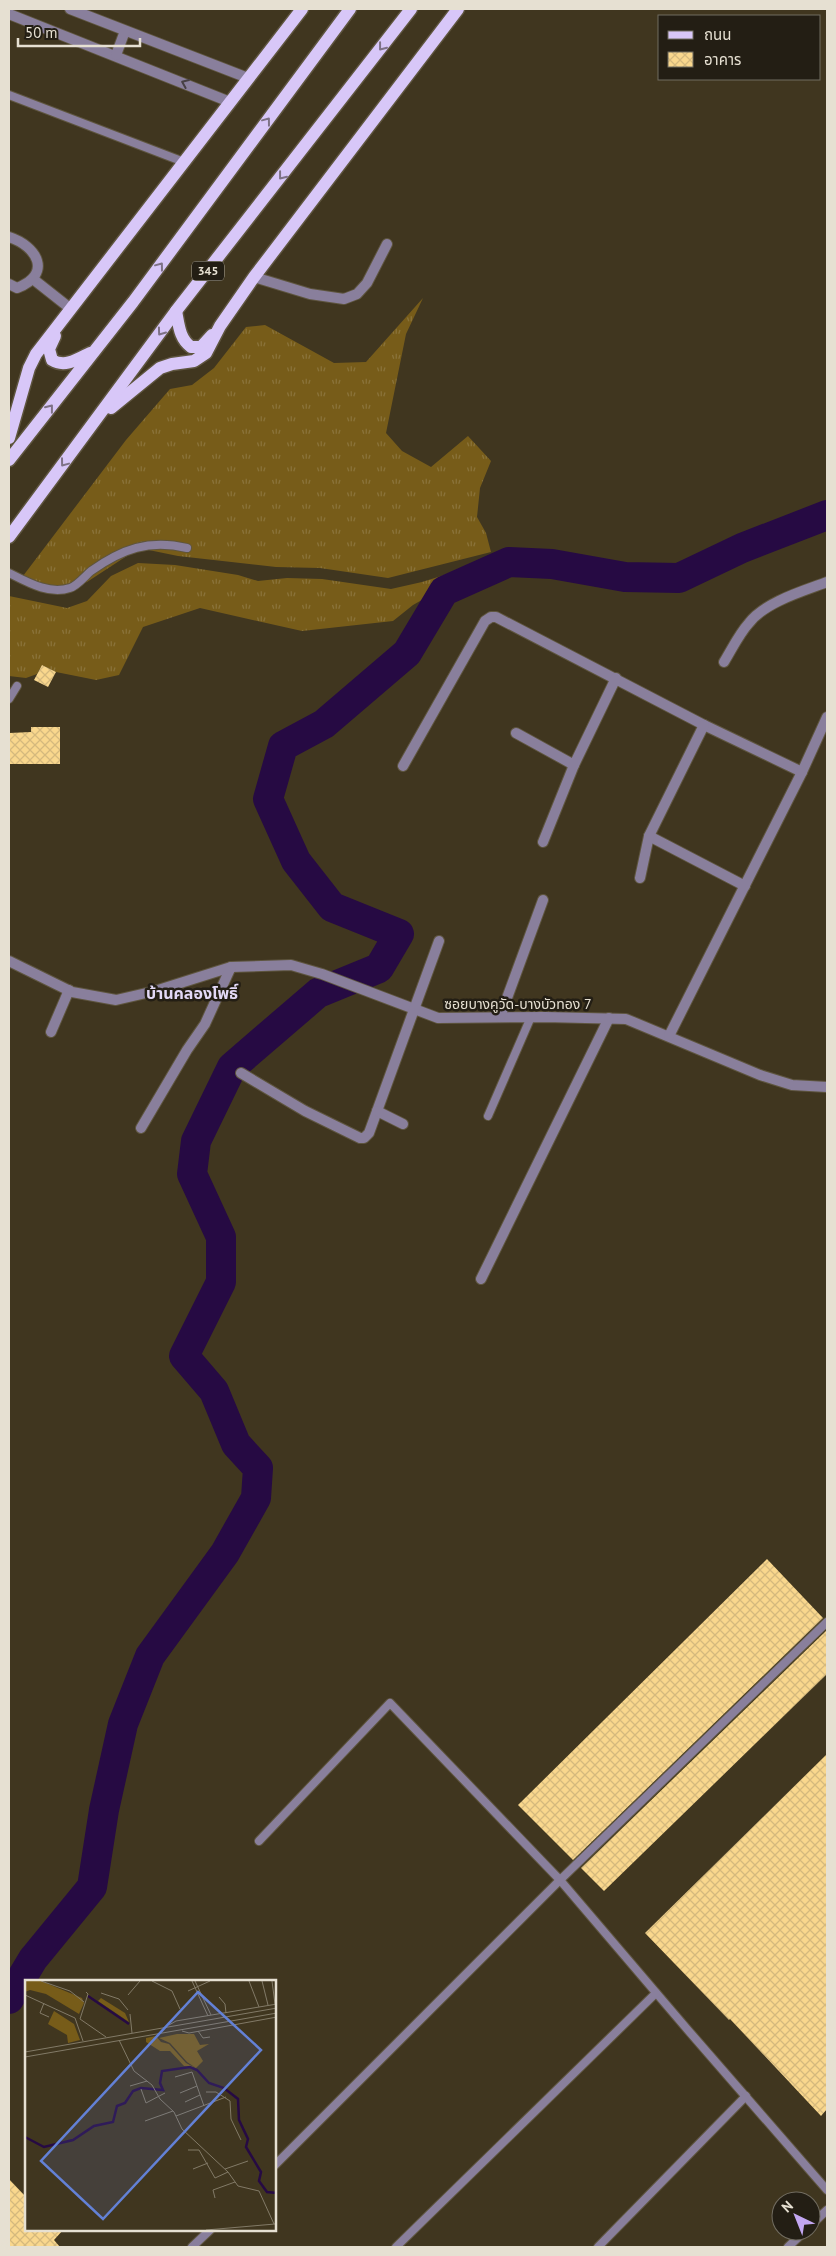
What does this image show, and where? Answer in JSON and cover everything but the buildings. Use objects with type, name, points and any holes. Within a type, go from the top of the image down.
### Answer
[{"type":"main road","points":[[9,438],[29,368],[36,354],[302,9]]},
{"type":"main road","points":[[9,460],[133,302],[350,9]]},
{"type":"main road","name":"345","points":[[9,537],[176,312],[412,9]]},
{"type":"main road","points":[[97,420],[160,368],[194,361],[206,353],[220,326],[254,277],[458,9]]},
{"type":"main road","points":[[176,312],[181,336],[184,342],[191,347],[201,347],[220,326]]},
{"type":"main road","points":[[62,322],[50,349],[52,360],[58,364],[71,362],[94,351]]},
{"type":"street","points":[[70,9],[248,78]]},
{"type":"street","points":[[9,14],[230,102]]},
{"type":"street","points":[[116,55],[125,31]]},
{"type":"street","points":[[9,237],[28,248],[38,262],[39,270],[33,279],[17,288],[9,284]]},
{"type":"street","points":[[254,277],[310,294],[344,299],[357,294],[367,283],[387,244]]},
{"type":"street","points":[[33,279],[72,309]]},
{"type":"street","points":[[724,662],[749,622],[764,610],[793,595],[827,582]]},
{"type":"street","points":[[403,766],[485,621],[491,617],[496,617],[802,772]]},
{"type":"street","points":[[543,842],[574,765],[616,678]]},
{"type":"street","points":[[669,1036],[802,772],[827,717]]},
{"type":"street","points":[[640,878],[649,836],[704,724]]},
{"type":"street","points":[[516,733],[574,765]]},
{"type":"street","points":[[649,836],[745,886]]},
{"type":"street","points":[[500,1017],[544,900]]},
{"type":"street","points":[[241,1073],[305,1111],[360,1138],[364,1138],[369,1133],[439,941]]},
{"type":"street","name":"ซอยบางคูวัด-บางบัวทอง 7","points":[[9,961],[69,990],[116,1000],[231,967],[291,965],[322,974],[438,1018],[626,1019],[760,1075],[792,1085],[827,1087]]},
{"type":"street","points":[[141,1128],[187,1050],[205,1024],[231,967]]},
{"type":"street","points":[[51,1032],[69,990]]},
{"type":"street","points":[[481,1279],[609,1018]]},
{"type":"street","points":[[377,1111],[402,1124]]},
{"type":"lane","points":[[9,95],[184,162]]},
{"type":"lane","points":[[9,573],[40,588],[72,588],[103,562],[126,551],[149,544],[172,544],[187,548]]},
{"type":"lane","points":[[9,699],[17,686]]},
{"type":"lane","points":[[488,1116],[530,1017]]},
{"type":"lane","points":[[276,2164],[560,1880],[827,1622]]},
{"type":"lane","points":[[259,1841],[390,1703],[560,1880],[827,2190]]},
{"type":"lane","points":[[396,2247],[656,1993]]},
{"type":"lane","points":[[598,2247],[746,2096]]},
{"type":"lane","points":[[192,2247],[209,2231]]},
{"type":"green space","points":[[423,298],[406,334],[386,433],[402,451],[431,467],[468,436],[491,461],[480,488],[477,517],[486,533],[491,552],[388,578],[320,568],[276,567],[178,556],[139,548],[87,582],[54,594],[29,584],[23,576],[126,440],[170,389],[192,385],[214,368],[246,327],[265,325],[334,363],[366,362]]},
{"type":"green space","points":[[492,560],[413,605],[393,621],[302,631],[200,608],[143,627],[119,675],[96,680],[56,672],[42,665],[37,674],[26,678],[9,676],[9,596],[67,608],[87,601],[111,576],[138,563],[175,565],[238,575],[258,581],[287,578],[322,579],[391,589],[422,582]]},
{"type":"waterway","points":[[9,1999],[33,1959],[92,1887],[104,1810],[123,1724],[150,1656],[225,1553],[256,1498],[258,1468],[236,1444],[214,1391],[184,1356],[221,1282],[221,1237],[192,1174],[196,1141],[232,1067],[318,993],[379,968],[399,934],[332,907],[296,861],[268,799],[283,746],[324,724],[407,653],[444,591],[509,562],[552,564],[625,577],[679,578],[742,548],[827,515]]},
{"type":"district","name":"บ้านคลองโพธิ์","points":[[192,993]]}]
